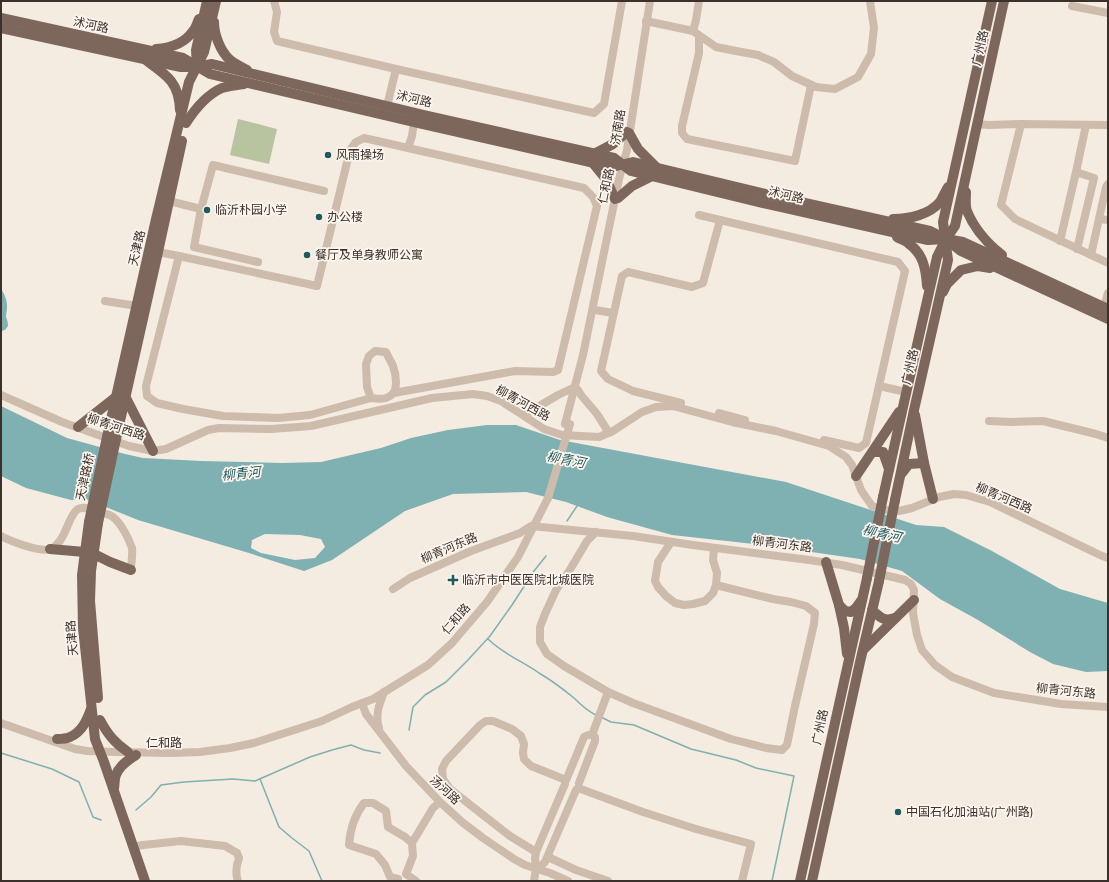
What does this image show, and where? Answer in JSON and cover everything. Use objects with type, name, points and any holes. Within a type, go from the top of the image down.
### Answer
[{"type":"main road","name":"广州路","points":[[812,881],[862,651],[879,581],[900,475],[948,260],[943,222],[992,1]]},
{"type":"main road","name":"广州路","points":[[800,881],[927,298],[937,257],[946,239],[955,226],[1004,1]]},
{"type":"main road","points":[[183,122],[179,98],[173,83],[145,54],[167,48],[183,41],[194,31],[211,3]]},
{"type":"main road","points":[[211,3],[214,30],[222,50],[229,59],[252,79]]},
{"type":"main road","name":"天津路","points":[[121,396],[158,252],[169,201],[189,82],[204,52],[211,3]]},
{"type":"main road","name":"沭河路","points":[[1,18],[145,54],[181,67],[197,67],[212,64],[252,79],[414,122],[594,158]]},
{"type":"main road","name":"沭河路","points":[[1,28],[145,54]]},
{"type":"main road","points":[[183,122],[197,106],[213,93],[252,79]]},
{"type":"main road","name":"沭河路","points":[[252,79],[387,106],[594,158],[612,167],[633,162],[654,172],[878,224],[930,231],[946,239],[963,242],[1108,320]]},
{"type":"main road","name":"天津路","points":[[112,438],[137,306],[183,122]]},
{"type":"main road","points":[[628,132],[654,172],[632,186],[617,199],[594,158],[628,132]]},
{"type":"main road","points":[[878,224],[906,219],[928,212],[940,202],[954,177]]},
{"type":"main road","points":[[965,177],[966,210],[990,246],[1009,268]]},
{"type":"main road","points":[[878,224],[908,243],[921,255],[926,271],[927,298]]},
{"type":"main road","points":[[937,305],[947,284],[961,270],[978,266],[1009,268]]},
{"type":"main road","name":"沭河路","points":[[1009,268],[1106,308]]},
{"type":"main road","points":[[78,427],[121,396],[153,451]]},
{"type":"main road","points":[[856,476],[903,407]]},
{"type":"main road","points":[[914,410],[933,500]]},
{"type":"main road","name":"天津路桥","points":[[93,523],[112,438]]},
{"type":"main road","points":[[873,452],[883,452],[889,470]]},
{"type":"main road","points":[[900,475],[909,464],[924,463]]},
{"type":"main road","name":"天津路","points":[[93,523],[89,553],[82,575],[83,628],[96,740],[145,881]]},
{"type":"main road","points":[[50,549],[89,553],[131,570]]},
{"type":"main road","name":"天津路","points":[[89,553],[91,571],[90,602],[102,740],[98,762],[139,881]]},
{"type":"main road","points":[[826,562],[839,605],[844,628],[848,660]]},
{"type":"main road","points":[[839,605],[845,611],[851,612],[862,600]]},
{"type":"main road","points":[[862,651],[914,600]]},
{"type":"main road","points":[[872,610],[882,618],[889,620],[895,618]]},
{"type":"main road","points":[[57,739],[70,738],[79,732],[92,707]]},
{"type":"main road","points":[[100,720],[114,742],[132,753],[128,761],[122,766],[116,776],[114,790]]},
{"type":"street","points":[[274,1],[278,12],[274,32],[277,41],[594,113],[604,104],[622,1]]},
{"type":"street","name":"济南路","points":[[628,132],[648,1]]},
{"type":"street","name":"济南路","points":[[623,165],[627,150],[628,132],[648,1]]},
{"type":"street","points":[[699,1],[696,20],[696,34],[699,53],[682,126],[682,133],[687,138],[795,161],[811,85]]},
{"type":"street","points":[[646,21],[696,34],[716,47],[758,55],[774,62],[792,76],[811,85],[835,89],[858,77],[871,54],[874,28],[870,1]]},
{"type":"street","points":[[1072,6],[1108,13]]},
{"type":"street","points":[[387,106],[396,69]]},
{"type":"street","points":[[408,148],[414,122]]},
{"type":"street","points":[[977,124],[1108,125]]},
{"type":"street","points":[[1021,124],[1001,205],[1015,219],[1108,263]]},
{"type":"street","points":[[1060,241],[1086,125]]},
{"type":"street","points":[[158,252],[179,256],[317,286],[350,150],[356,142],[364,138],[584,188],[593,197],[597,206],[558,370],[553,372],[515,371],[394,393],[390,397],[379,399],[371,398],[310,415],[278,418],[223,416],[157,403],[147,396],[146,386],[179,256]]},
{"type":"street","points":[[258,262],[194,247],[201,209],[213,165],[324,191]]},
{"type":"street","name":"仁和路","points":[[576,388],[622,180],[623,165]]},
{"type":"street","points":[[1076,172],[1094,178],[1077,249]]},
{"type":"street","points":[[1091,255],[1106,187],[1108,184]]},
{"type":"street","name":"仁和路","points":[[362,703],[373,699],[428,665],[452,643],[487,602],[518,557],[546,498],[567,424],[595,310],[617,199]]},
{"type":"street","points":[[169,201],[201,209]]},
{"type":"street","points":[[699,215],[898,262],[905,271],[866,443],[859,448],[633,391],[608,380],[601,371],[622,276],[628,272],[692,287],[702,283],[720,220]]},
{"type":"street","points":[[1099,219],[1108,220]]},
{"type":"street","points":[[1106,308],[1108,293]]},
{"type":"street","points":[[105,301],[137,306]]},
{"type":"street","points":[[595,310],[613,313]]},
{"type":"street","points":[[371,398],[367,386],[366,364],[369,356],[375,352],[386,352],[393,367],[396,383],[394,393]]},
{"type":"street","points":[[879,386],[906,392]]},
{"type":"street","points":[[524,415],[558,395],[576,388],[597,414],[609,433]]},
{"type":"street","name":"柳青河西路","points":[[1,395],[62,422],[129,446],[153,451],[166,449],[208,430],[219,428],[271,429],[311,426],[387,410],[432,398],[474,394],[487,396],[501,401],[544,429],[562,435],[599,437],[613,431],[642,412],[656,407],[674,406],[732,422],[776,431],[829,446],[846,457],[852,465],[861,490],[872,506],[884,510],[899,511],[954,494],[966,495],[990,502],[1108,558]]},
{"type":"street","points":[[384,398],[387,410]]},
{"type":"street","points":[[989,421],[1043,421],[1108,438]]},
{"type":"street","points":[[1,536],[19,544],[34,548],[44,550],[50,549],[58,544],[64,535],[74,513],[78,509],[84,507],[112,516],[124,530],[132,549],[131,570]]},
{"type":"street","name":"仁和路","points":[[1,720],[76,746],[115,755],[132,753],[171,756],[200,755],[255,746],[324,724],[347,713],[426,662],[450,641],[498,581],[532,526]]},
{"type":"street","name":"柳青河东路","points":[[393,589],[410,578],[471,551],[520,533],[532,526],[633,536],[826,562],[905,580],[911,584],[914,590],[912,613],[922,650],[935,665],[952,677],[994,693],[1061,704],[1108,707]]},
{"type":"street","points":[[596,532],[588,541],[556,590],[540,627],[540,642],[547,654],[608,692],[658,713],[731,739],[766,748],[782,750],[787,745],[814,624],[815,613],[806,606],[716,585]]},
{"type":"street","points":[[672,542],[658,562],[655,581],[666,596],[675,603],[684,605],[705,601],[712,593],[716,585],[717,573],[713,560],[714,548]]},
{"type":"street","points":[[379,731],[377,720],[378,706],[384,692]]},
{"type":"street","points":[[592,735],[608,692]]},
{"type":"street","name":"汤河路","points":[[362,703],[366,714],[406,766],[440,802],[483,838],[514,859],[525,865],[568,881]]},
{"type":"street","points":[[536,852],[510,836],[450,789],[443,779],[442,769],[446,761],[480,725],[486,721],[493,721],[512,729],[521,736],[524,744],[524,760],[531,766],[566,781]]},
{"type":"street","name":"仁和路","points":[[1,723],[75,749],[100,751]]},
{"type":"street","points":[[534,881],[536,852],[584,737],[592,735]]},
{"type":"street","points":[[528,881],[536,868],[541,866],[548,857],[595,741],[595,737],[592,735]]},
{"type":"street","points":[[571,777],[576,778],[577,787],[573,791],[569,790],[565,787],[566,781],[571,777]]},
{"type":"street","points":[[577,787],[651,815],[751,844],[742,881]]},
{"type":"street","points":[[416,881],[406,874],[413,856],[412,843],[433,808],[440,802]]},
{"type":"street","points":[[398,879],[390,877],[385,865],[376,854],[350,845],[350,835],[356,813],[364,803],[373,803],[386,811],[388,827],[412,843]]},
{"type":"street","points":[[133,847],[182,841],[225,846],[236,853],[239,858],[236,866],[238,881]]},
{"type":"street","points":[[548,857],[576,870],[608,881]]},
{"type":"street","name":"汤河路","points":[[536,868],[547,877],[556,881]]},
{"type":"green space","points":[[238,119],[277,129],[269,164],[230,155]]},
{"type":"water","points":[[1,289],[7,302],[6,317],[8,326],[5,330],[1,331]]},
{"type":"water","name":"柳青河","points":[[1,406],[67,438],[125,454],[143,458],[201,461],[282,463],[321,462],[381,448],[411,438],[448,430],[487,425],[516,425],[560,440],[786,482],[916,525],[944,527],[990,550],[1060,589],[1108,603],[1108,671],[1086,672],[1053,664],[940,599],[902,571],[860,559],[763,545],[672,535],[607,517],[566,502],[526,492],[453,494],[405,511],[332,560],[304,571],[138,520],[86,499],[71,500],[26,488],[1,476]],"holes":[[[265,534],[300,535],[321,539],[325,547],[315,558],[295,560],[261,553],[251,548],[252,540]]]},
{"type":"waterway","points":[[567,521],[577,506]]},
{"type":"waterway","points":[[409,730],[413,707],[425,695],[446,682],[490,636],[534,571],[546,556]]},
{"type":"waterway","points":[[488,639],[506,653],[552,682],[574,698],[587,710],[596,715]]},
{"type":"waterway","points":[[601,717],[611,722],[634,725],[691,749],[736,760],[756,768],[794,776],[772,881]]},
{"type":"waterway","points":[[136,810],[151,797],[161,785],[233,779],[255,781],[310,757],[351,745],[364,750],[380,753]]},
{"type":"waterway","points":[[1,753],[52,769],[79,782],[93,817],[101,820]]},
{"type":"waterway","points":[[260,779],[279,827],[309,851],[322,881]]},
{"type":"place","name":"风雨操场","points":[[328,155]]},
{"type":"place","name":"临沂朴园小学","points":[[207,210]]},
{"type":"place","name":"办公楼","points":[[319,217]]},
{"type":"place","name":"餐厅及单身教师公寓","points":[[307,255]]},
{"type":"place","name":"临沂市中医医院北城医院","points":[[453,580]]},
{"type":"place","name":"中国石化加油站(广州路)","points":[[898,812]]}]
